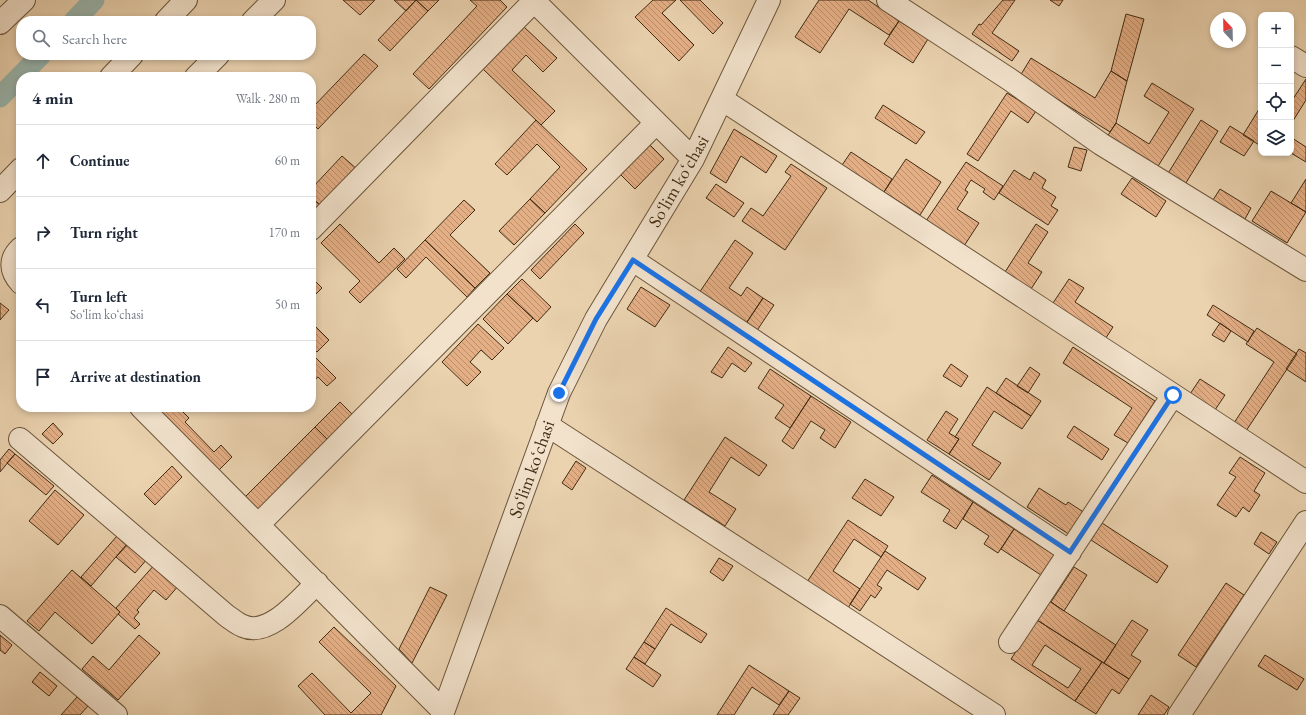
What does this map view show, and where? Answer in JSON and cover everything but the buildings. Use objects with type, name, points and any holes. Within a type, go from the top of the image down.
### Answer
[{"type":"street","points":[[0,23],[24,0]]},
{"type":"street","points":[[171,16],[186,0]]},
{"type":"street","points":[[258,16],[274,0]]},
{"type":"street","points":[[316,224],[534,0],[693,159]]},
{"type":"street","name":"Soʻlim koʻchasi","points":[[442,713],[559,393],[596,319],[693,159],[723,100],[769,0]]},
{"type":"street","points":[[888,0],[1010,79],[1101,144],[1306,270]]},
{"type":"street","points":[[1294,59],[1306,66]]},
{"type":"street","points":[[116,72],[127,60]]},
{"type":"street","points":[[201,72],[213,60]]},
{"type":"street","points":[[723,100],[1306,482]]},
{"type":"street","points":[[258,525],[656,123]]},
{"type":"street","points":[[0,191],[16,174]]},
{"type":"street","points":[[16,255],[12,261],[12,268],[16,278]]},
{"type":"street","points":[[633,260],[1070,552]]},
{"type":"street","points":[[1010,642],[1173,395]]},
{"type":"street","points":[[146,412],[317,584],[442,713]]},
{"type":"street","points":[[547,425],[968,708],[994,715]]},
{"type":"street","points":[[20,440],[227,616],[243,627],[253,628],[275,622],[317,584]]},
{"type":"street","points":[[1179,715],[1306,522]]},
{"type":"street","points":[[0,616],[116,715]]},
{"type":"waterway","points":[[79,16],[94,0]]},
{"type":"waterway","points":[[24,72],[36,60]]},
{"type":"waterway","points":[[0,97],[16,81]]},
{"type":"route","points":[[559,393],[596,319],[633,260],[1070,552],[1173,395]]}]
